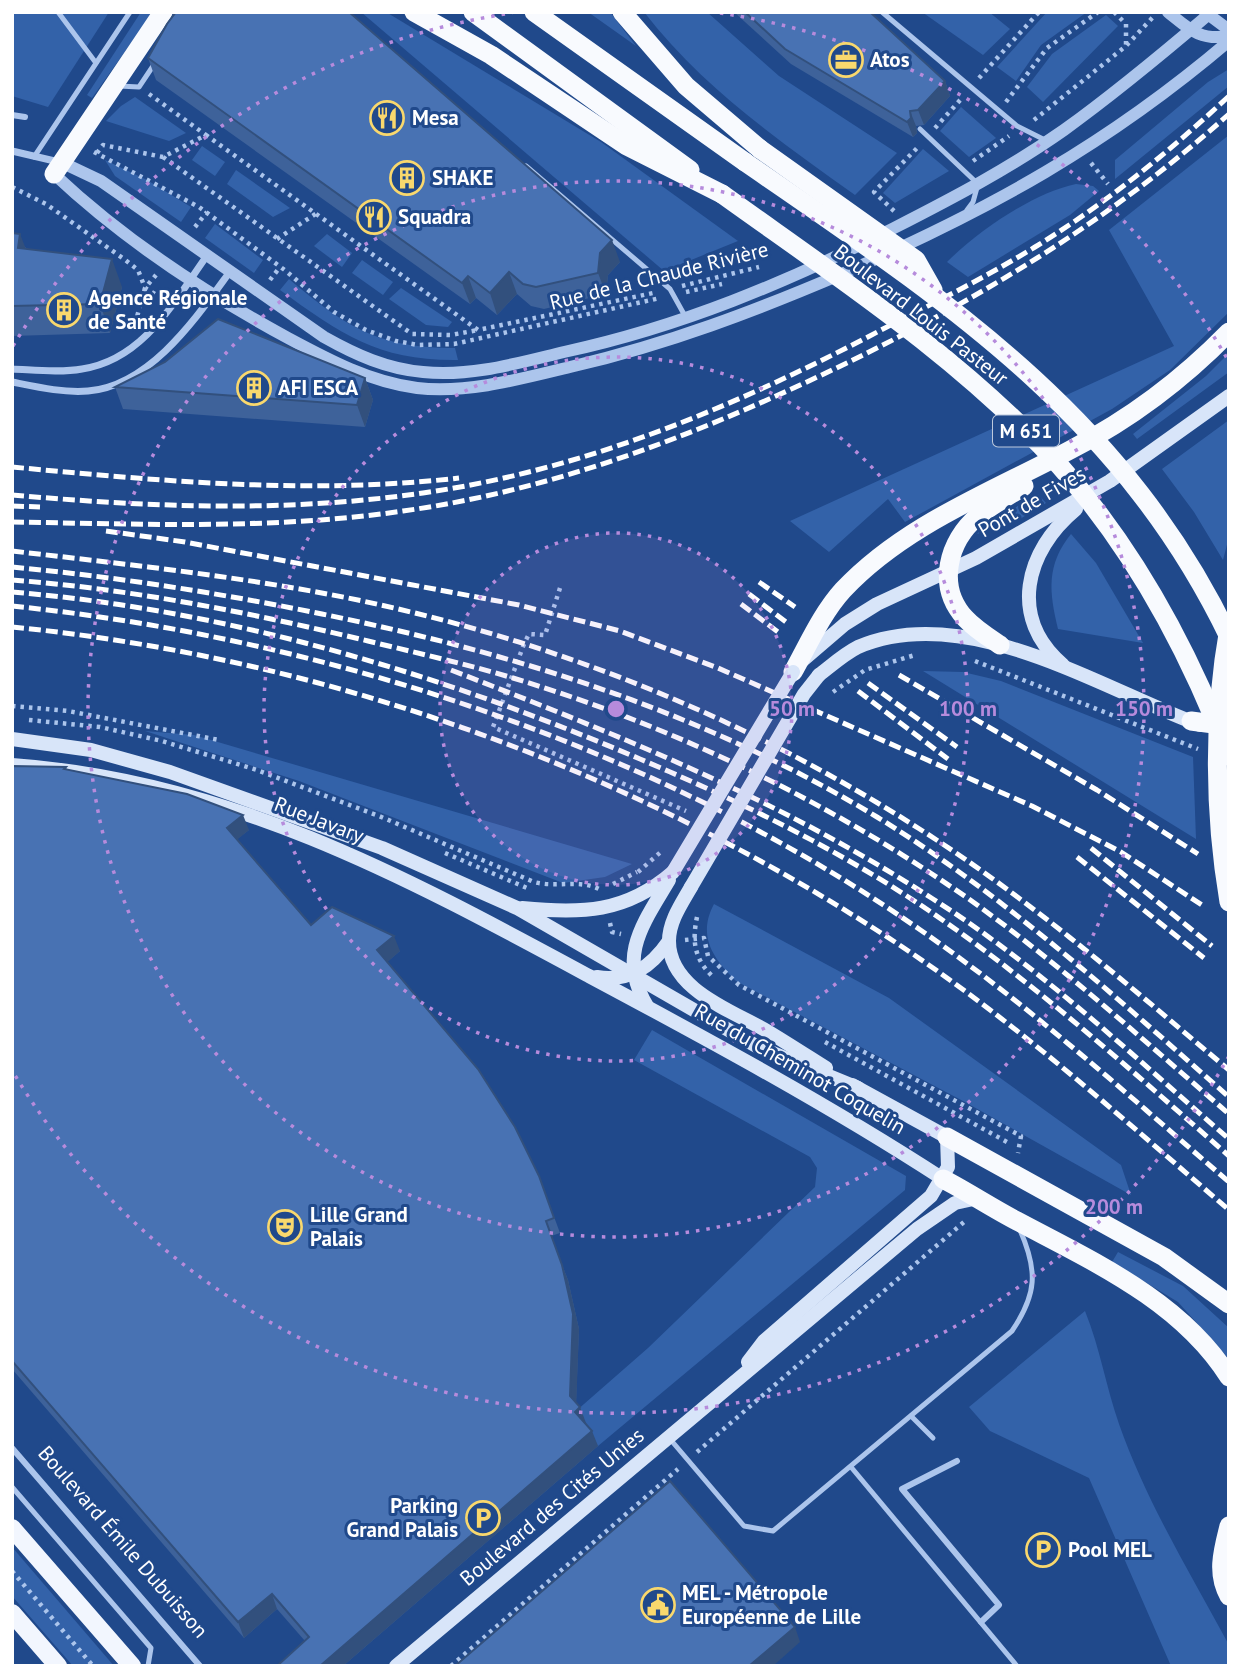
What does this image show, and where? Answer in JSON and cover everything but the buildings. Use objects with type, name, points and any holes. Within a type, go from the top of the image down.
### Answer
[{"type":"highway","points":[[59,169],[163,12]]},
{"type":"highway","points":[[414,12],[491,55],[627,146],[722,194]]},
{"type":"highway","name":"Boulevard Louis Pasteur","points":[[473,12],[864,295],[996,402],[1060,466],[1112,532],[1146,584],[1192,669],[1229,756]]},
{"type":"highway","points":[[534,12],[753,156]]},
{"type":"highway","points":[[622,12],[686,86],[753,156]]},
{"type":"highway","name":"Boulevard Louis Pasteur","points":[[753,156],[916,260],[935,294],[1045,387],[1099,443],[1182,554],[1229,637]]},
{"type":"highway","points":[[793,671],[836,599],[872,564],[952,511],[1076,447],[1183,376],[1229,332]]},
{"type":"highway","points":[[1000,645],[975,627],[957,607],[952,596],[949,570],[952,550],[968,526],[1053,467],[1076,447]]},
{"type":"highway","points":[[1229,628],[1222,679],[1219,754],[1220,830],[1229,902]]},
{"type":"highway","points":[[1191,722],[1229,726]]},
{"type":"highway","points":[[947,1137],[1164,1257],[1229,1304]]},
{"type":"highway","points":[[943,1179],[1015,1221],[1061,1243],[1158,1301],[1192,1332],[1229,1377]]},
{"type":"highway","points":[[1229,1526],[1221,1559],[1229,1595]]},
{"type":"main road","name":"Pont de Fives","points":[[793,671],[845,624],[877,604],[1047,520],[1110,481],[1229,396]]},
{"type":"main road","points":[[1070,670],[1051,654],[1037,631],[1030,613],[1030,579],[1044,543],[1068,515],[1110,481]]},
{"type":"main road","points":[[632,975],[652,963],[669,941],[673,921],[691,887],[804,694],[819,675],[856,648],[888,638],[940,634],[1000,645],[1070,670],[1191,722],[1229,735]]},
{"type":"main road","points":[[647,1006],[632,975],[638,937],[673,872],[793,671]]},
{"type":"main road","name":"Rue Javary","points":[[12,740],[91,750],[208,784],[335,829],[517,908],[601,954]]},
{"type":"main road","name":"Rue Javary","points":[[12,765],[102,774],[148,785],[324,842],[471,911],[633,999]]},
{"type":"main road","name":"Rue Javary","points":[[517,908],[570,913],[592,911],[622,903],[657,886],[673,872]]},
{"type":"main road","name":"Rue du Cheminot Coquelin","points":[[669,941],[673,958],[692,986],[858,1088],[947,1137]]},
{"type":"main road","name":"Rue du Cheminot Coquelin","points":[[601,954],[632,975],[758,1047],[858,1088]]},
{"type":"main road","name":"Rue Javary","points":[[590,976],[608,979],[632,975]]},
{"type":"main road","name":"Rue du Cheminot Coquelin","points":[[633,999],[858,1125],[943,1179]]},
{"type":"main road","points":[[943,1179],[949,1158],[947,1137]]},
{"type":"main road","name":"Boulevard des Cités Unies","points":[[735,1381],[764,1340],[931,1196],[943,1179]]},
{"type":"main road","name":"Boulevard des Cités Unies","points":[[396,1666],[916,1229],[955,1203],[983,1201]]},
{"type":"main road","points":[[12,1528],[132,1666]]},
{"type":"main road","points":[[12,1612],[58,1666]]},
{"type":"street","points":[[1168,12],[1190,30],[1211,39],[1229,38]]},
{"type":"street","points":[[1207,14],[1229,30]]},
{"type":"street","name":"Rue de la Chaude Rivière","points":[[59,169],[101,181],[206,257],[345,349],[386,365],[421,372],[458,372],[506,365],[614,341],[687,319],[846,253],[978,184],[1047,141],[1123,86],[1207,14]]},
{"type":"street","points":[[12,151],[34,157],[59,169],[85,202],[213,294],[349,369],[401,385],[450,389],[552,372],[637,351],[709,328],[826,280],[960,220],[1046,173],[1125,123],[1229,38]]},
{"type":"street","points":[[12,115],[25,117]]},
{"type":"street","points":[[34,157],[59,169]]},
{"type":"street","points":[[12,369],[80,370],[110,362],[134,348],[173,303],[206,257]]},
{"type":"street","points":[[12,382],[75,391],[114,384],[155,358],[195,318],[229,272]]},
{"type":"street","name":"Boulevard Émile Dubuisson","points":[[12,1448],[200,1666]]},
{"type":"street","points":[[957,1461],[902,1489],[999,1605],[981,1622]]},
{"type":"lane","points":[[58,12],[96,63]]},
{"type":"lane","points":[[34,157],[130,12]]},
{"type":"lane","points":[[429,12],[491,55]]},
{"type":"lane","points":[[881,12],[999,111],[1021,128],[1047,141]]},
{"type":"lane","points":[[115,86],[139,88],[159,58]]},
{"type":"lane","points":[[920,129],[978,184],[973,202],[960,220]]},
{"type":"lane","points":[[522,162],[672,292],[687,319]]},
{"type":"lane","points":[[668,1436],[744,1526],[773,1531],[1012,1331],[1030,1301],[1032,1269],[1015,1221]]},
{"type":"lane","points":[[911,1416],[933,1438]]},
{"type":"lane","points":[[851,1468],[1017,1666]]},
{"type":"lane","points":[[12,1487],[151,1648],[148,1666]]},
{"type":"path","points":[[970,88],[1039,12]]},
{"type":"path","points":[[999,111],[1047,48],[1098,12]]},
{"type":"path","points":[[1114,12],[1126,24],[1126,46]]},
{"type":"path","points":[[963,167],[1021,128],[1126,46],[1157,12]]},
{"type":"path","points":[[139,88],[478,330]]},
{"type":"path","points":[[206,135],[163,157],[412,334],[451,335],[478,330],[672,292],[759,267]]},
{"type":"path","name":"Rue de la Chaude Rivière","points":[[163,157],[103,145],[97,153],[200,207],[286,271],[334,312],[366,330],[418,345],[454,344],[485,339],[672,292],[724,284]]},
{"type":"path","points":[[1091,163],[1108,184]]},
{"type":"path","points":[[12,187],[46,204],[138,270],[145,288],[130,333]]},
{"type":"path","points":[[874,192],[894,211]]},
{"type":"path","points":[[884,216],[905,205]]},
{"type":"path","points":[[277,239],[317,213]]},
{"type":"path","name":"Rue de la Chaude Rivière","points":[[757,275],[764,273]]},
{"type":"path","points":[[145,288],[173,303]]},
{"type":"path","points":[[560,588],[545,635],[529,634],[524,644],[493,727],[685,811]]},
{"type":"path","points":[[833,692],[865,670],[927,654]]},
{"type":"path","points":[[965,657],[1205,751]]},
{"type":"path","points":[[12,706],[68,711],[219,740]]},
{"type":"path","points":[[24,720],[100,727],[162,741],[257,770],[379,816],[534,882],[559,886],[586,882],[602,891]]},
{"type":"path","points":[[701,906],[693,939],[704,938],[708,956],[729,979],[1021,1136],[1020,1148],[1009,1169]]},
{"type":"path","points":[[610,922],[612,932],[630,936]]},
{"type":"path","name":"Rue du Cheminot Coquelin","points":[[693,939],[698,957],[714,978]]},
{"type":"path","name":"Rue du Cheminot Coquelin","points":[[817,1038],[1007,1142]]},
{"type":"path","points":[[451,1666],[963,1223],[983,1201]]},
{"type":"path","points":[[12,1571],[93,1666]]},
{"type":"shaded area","points":[[12,12],[109,12],[48,107],[12,96]]},
{"type":"shaded area","points":[[141,12],[153,12],[92,98],[87,95]]},
{"type":"shaded area","points":[[361,12],[386,12],[601,142],[738,241],[664,271]]},
{"type":"shaded area","points":[[588,12],[610,12],[636,46]]},
{"type":"shaded area","points":[[644,12],[707,12],[779,76],[897,153],[855,195],[742,111],[691,64]]},
{"type":"shaded area","points":[[922,12],[989,12],[1010,29],[983,55]]},
{"type":"shaded area","points":[[1047,12],[1087,12],[1041,45],[1016,81],[997,67]]},
{"type":"shaded area","points":[[1106,15],[1118,26],[1043,102],[1027,87],[1052,54]]},
{"type":"shaded area","points":[[1229,69],[1229,86],[1115,179],[1115,160],[1208,82]]},
{"type":"shaded area","points":[[135,97],[186,133],[169,141],[106,121]]},
{"type":"shaded area","points":[[961,107],[996,138],[969,157],[940,131]]},
{"type":"shaded area","points":[[1229,135],[1229,312],[1170,370],[1112,409],[905,522],[888,499],[829,552],[790,521],[1174,346],[1109,230]]},
{"type":"shaded area","points":[[202,146],[225,162],[215,176],[192,160]]},
{"type":"shaded area","points":[[923,149],[949,171],[895,203],[883,193]]},
{"type":"shaded area","points":[[105,160],[147,180],[191,207],[181,222],[115,176]]},
{"type":"shaded area","points":[[236,170],[290,208],[273,217],[227,184]]},
{"type":"shaded area","points":[[1076,184],[1093,186],[1099,191],[1070,215],[968,277],[947,262],[974,238],[1024,204]]},
{"type":"shaded area","points":[[215,224],[263,260],[254,273],[205,238]]},
{"type":"shaded area","points":[[327,234],[352,253],[342,267],[314,246]]},
{"type":"shaded area","points":[[362,260],[393,282],[383,295],[352,273]]},
{"type":"shaded area","points":[[289,279],[328,310],[364,332],[405,344],[455,348],[458,360],[406,356],[363,342],[323,320],[280,290]]},
{"type":"shaded area","points":[[401,288],[452,322],[448,327],[426,325],[389,299]]},
{"type":"shaded area","points":[[1229,353],[1229,372],[1137,439],[1133,434],[1206,376]]},
{"type":"shaded area","points":[[1229,420],[1229,537],[1223,560],[1194,512],[1162,469]]},
{"type":"shaded area","points":[[1038,494],[1046,503],[1020,519],[977,534],[986,525]]},
{"type":"shaded area","points":[[1071,534],[1096,563],[1143,643],[1058,629],[1052,579],[1057,557]]},
{"type":"shaded area","points":[[923,671],[963,672],[1001,681],[1193,757],[1196,839]]},
{"type":"shaded area","points":[[145,731],[194,735],[632,864],[605,877],[563,883],[299,781]]},
{"type":"shaded area","points":[[714,904],[889,998],[1121,1165],[1131,1195],[963,1101],[736,981],[714,955],[707,936],[709,916]]},
{"type":"shaded area","points":[[652,1030],[906,1176],[905,1190],[598,1446],[576,1411],[648,1348],[815,1187],[817,1168],[810,1157],[634,1060]]},
{"type":"shaded area","points":[[1118,1252],[1183,1286],[1229,1328],[1229,1359],[1178,1302],[1112,1262]]},
{"type":"shaded area","points":[[1085,1311],[1114,1410],[1130,1453],[1170,1536],[1229,1645],[1229,1666],[1171,1666],[1089,1478],[990,1431],[969,1407]]},
{"type":"shaded area","points":[[12,1547],[114,1666],[73,1666],[12,1596]]},
{"type":"railway","points":[[12,495],[166,505],[269,506],[320,503],[423,493],[483,482],[602,451],[660,431],[773,383],[829,357],[998,269],[1111,195],[1160,157],[1229,96]]},
{"type":"railway","points":[[12,522],[208,524],[354,517],[457,502],[509,491],[612,461],[712,423],[811,380],[977,294],[1082,229],[1181,155],[1229,114]]},
{"type":"railway","points":[[12,467],[179,481],[292,486],[403,483],[459,478]]},
{"type":"railway","points":[[12,506],[40,507]]},
{"type":"railway","points":[[106,531],[185,542],[519,605],[620,631],[718,668],[1032,806],[1121,852],[1205,907]]},
{"type":"railway","points":[[12,551],[307,590],[423,615],[572,660],[715,717],[852,788],[959,855],[1039,913],[1229,1070]]},
{"type":"railway","points":[[12,567],[206,593],[395,630],[538,668],[677,718],[745,747],[812,780],[877,817],[970,880],[1059,949],[1229,1097]]},
{"type":"railway","points":[[12,580],[102,589],[191,603],[368,641],[513,678],[633,719],[691,744],[805,798],[914,862],[966,897],[1067,975],[1229,1114]]},
{"type":"railway","points":[[759,582],[795,607]]},
{"type":"railway","points":[[12,592],[174,614],[333,650],[411,674],[565,728],[715,792],[826,848],[931,912],[1046,999],[1229,1156]]},
{"type":"railway","points":[[749,594],[786,622]]},
{"type":"railway","points":[[741,604],[778,632]]},
{"type":"railway","points":[[12,606],[130,622],[250,645],[368,675],[486,712],[601,756],[712,807],[818,864],[960,958],[1077,1051],[1229,1182]]},
{"type":"railway","points":[[12,627],[130,642],[247,665],[363,695],[476,732],[587,776],[695,827],[800,883],[944,976],[1069,1073],[1229,1210]]},
{"type":"railway","points":[[451,670],[698,772],[817,830],[875,863],[973,925],[1011,954],[1085,1013],[1229,1139]]},
{"type":"railway","points":[[899,675],[1097,790],[1198,854]]},
{"type":"railway","points":[[868,683],[957,747]]},
{"type":"railway","points":[[858,691],[948,759]]},
{"type":"railway","points":[[1091,848],[1212,946]]},
{"type":"railway","points":[[1077,857],[1204,958]]},
{"type":"place","name":"Atos","points":[[846,60]]},
{"type":"place","name":"Mesa","points":[[387,118]]},
{"type":"place","name":"SHAKE","points":[[407,178]]},
{"type":"place","name":"Squadra","points":[[374,217]]},
{"type":"place","name":"Agence Régionale de Santé","points":[[64,310]]},
{"type":"place","name":"AFI ESCA","points":[[254,388]]},
{"type":"place","name":"Lille Grand Palais","points":[[285,1227]]},
{"type":"place","name":"Parking Grand Palais","points":[[483,1518]]},
{"type":"place","name":"Pool MEL","points":[[1043,1550]]},
{"type":"place","name":"MEL - Métropole Européenne de Lille","points":[[658,1605]]}]
